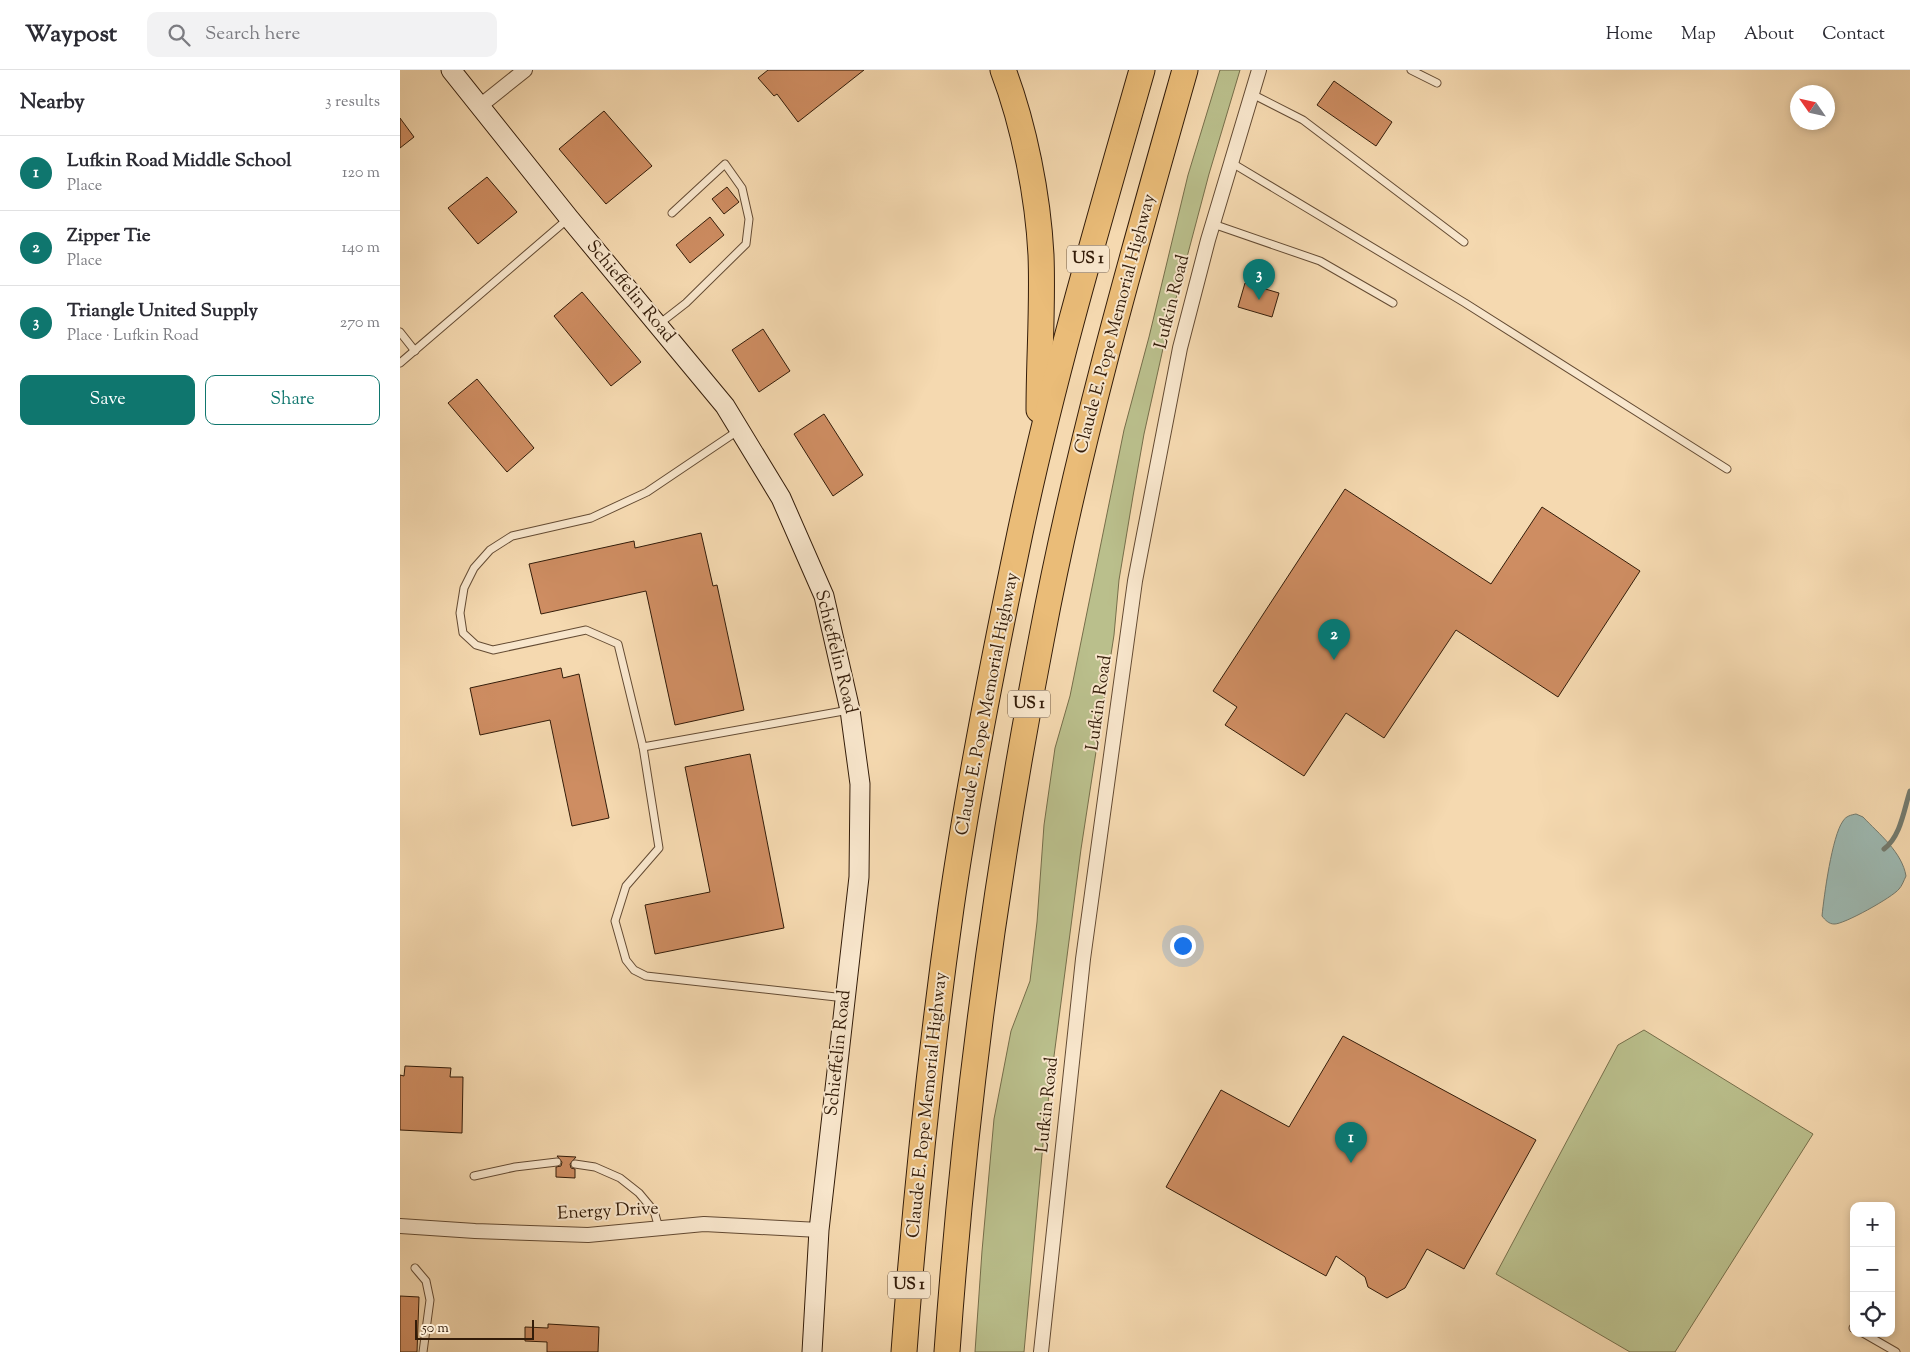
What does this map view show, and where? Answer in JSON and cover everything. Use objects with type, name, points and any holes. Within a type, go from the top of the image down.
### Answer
[{"type":"highway","points":[[1003,70],[1023,138],[1035,199],[1041,253],[1039,448]]},
{"type":"highway","name":"Claude E. Pope Memorial Highway","points":[[904,1352],[915,1209],[933,1046],[952,905],[985,710],[1020,532],[1039,448],[1074,309],[1142,70]]},
{"type":"highway","name":"Claude E. Pope Memorial Highway","points":[[948,1352],[954,1253],[986,964],[1042,634],[1085,438],[1151,189],[1185,70]]},
{"type":"street","name":"Schieffelin Road","points":[[451,70],[569,218],[725,406],[781,498],[824,596],[850,710],[860,784],[859,877],[819,1230],[812,1352]]},
{"type":"street","points":[[480,106],[525,70]]},
{"type":"street","name":"Lufkin Road","points":[[1041,1352],[1083,959],[1135,581],[1180,348],[1213,224],[1259,70]]},
{"type":"street","name":"Energy Drive","points":[[400,1226],[588,1235],[704,1224],[819,1230]]},
{"type":"lane","points":[[1411,70],[1437,82]]},
{"type":"lane","points":[[1252,94],[1303,120],[1464,242]]},
{"type":"lane","points":[[1232,163],[1465,304],[1727,469]]},
{"type":"lane","points":[[658,325],[686,303],[746,244],[750,219],[742,188],[725,164],[672,213]]},
{"type":"lane","points":[[400,363],[569,218]]},
{"type":"lane","points":[[1213,224],[1320,261],[1394,303]]},
{"type":"lane","points":[[400,332],[415,351]]},
{"type":"lane","points":[[739,429],[647,492],[591,518],[512,536],[490,550],[474,568],[464,588],[460,613],[463,633],[476,645],[493,650],[586,630],[618,644],[643,747],[660,848],[626,886],[615,921],[626,960],[634,970],[646,976],[845,998]]},
{"type":"lane","points":[[643,747],[850,710]]},
{"type":"lane","points":[[474,1176],[515,1167],[557,1162]]},
{"type":"lane","points":[[575,1164],[594,1167],[620,1178],[639,1193],[654,1211],[659,1228]]},
{"type":"lane","points":[[415,1268],[426,1281],[430,1300],[423,1352]]},
{"type":"lane","points":[[1870,1337],[1896,1352]]},
{"type":"green space","points":[[1220,70],[1240,70],[1209,174],[1164,344],[1144,434],[1119,580],[1114,635],[1081,849],[1044,1133],[1024,1352],[975,1352],[994,1119],[1011,1031],[1030,981],[1037,922],[1044,825],[1055,748],[1070,696],[1124,430],[1149,337],[1188,175]]},
{"type":"green space","points":[[1644,1030],[1813,1134],[1675,1352],[1630,1352],[1496,1274],[1618,1045]]},
{"type":"water","points":[[1856,814],[1863,817],[1895,851],[1904,867],[1906,876],[1900,888],[1888,898],[1847,920],[1832,924],[1827,922],[1822,916],[1832,852],[1835,839],[1843,821],[1850,815]]},
{"type":"building","points":[[768,70],[864,70],[798,122],[777,94],[774,96],[758,78]]},
{"type":"building","points":[[1334,81],[1392,122],[1376,146],[1317,105]]},
{"type":"building","points":[[604,111],[652,166],[606,204],[559,149]]},
{"type":"building","points":[[400,118],[414,137],[400,148]]},
{"type":"building","points":[[487,177],[517,212],[478,244],[448,208]]},
{"type":"building","points":[[727,187],[739,202],[724,214],[712,199]]},
{"type":"building","points":[[710,217],[724,235],[690,263],[676,245]]},
{"type":"building","points":[[1245,283],[1279,293],[1272,317],[1238,307]]},
{"type":"building","points":[[582,292],[641,362],[611,386],[554,316]]},
{"type":"building","points":[[763,329],[790,371],[759,392],[732,350]]},
{"type":"building","points":[[477,379],[534,448],[507,472],[448,403]]},
{"type":"building","points":[[824,414],[863,475],[833,496],[794,434]]},
{"type":"building","points":[[1345,489],[1491,584],[1542,507],[1640,571],[1558,697],[1456,630],[1384,738],[1346,713],[1304,776],[1225,725],[1237,707],[1213,691]]},
{"type":"building","points":[[701,533],[713,586],[717,585],[744,710],[675,725],[646,591],[541,614],[529,564],[634,541],[635,548]]},
{"type":"building","points":[[561,668],[563,678],[579,674],[609,818],[572,826],[550,720],[480,735],[470,688]]},
{"type":"building","points":[[750,754],[784,928],[655,954],[645,905],[710,892],[685,767]]},
{"type":"building","points":[[1343,1036],[1536,1140],[1464,1269],[1427,1249],[1405,1288],[1387,1298],[1368,1287],[1365,1277],[1336,1256],[1326,1276],[1166,1187],[1221,1090],[1289,1127]]},
{"type":"building","points":[[405,1066],[451,1068],[450,1077],[463,1077],[462,1133],[400,1130],[400,1075],[404,1076]]},
{"type":"building","points":[[557,1156],[576,1157],[570,1164],[571,1168],[575,1169],[575,1178],[556,1177],[556,1167],[561,1166],[562,1162]]},
{"type":"building","points":[[400,1296],[419,1297],[417,1352],[400,1352]]},
{"type":"building","points":[[548,1324],[599,1327],[598,1352],[547,1352],[547,1342],[525,1341],[525,1327],[548,1328]]},
{"type":"waterway","points":[[1884,849],[1890,844],[1898,830],[1910,791]]},
{"type":"place","name":"Triangle United Supply","points":[[1259,300]]},
{"type":"place","name":"Zipper Tie","points":[[1334,660]]},
{"type":"place","name":"Lufkin Road Middle School","points":[[1351,1163]]}]
